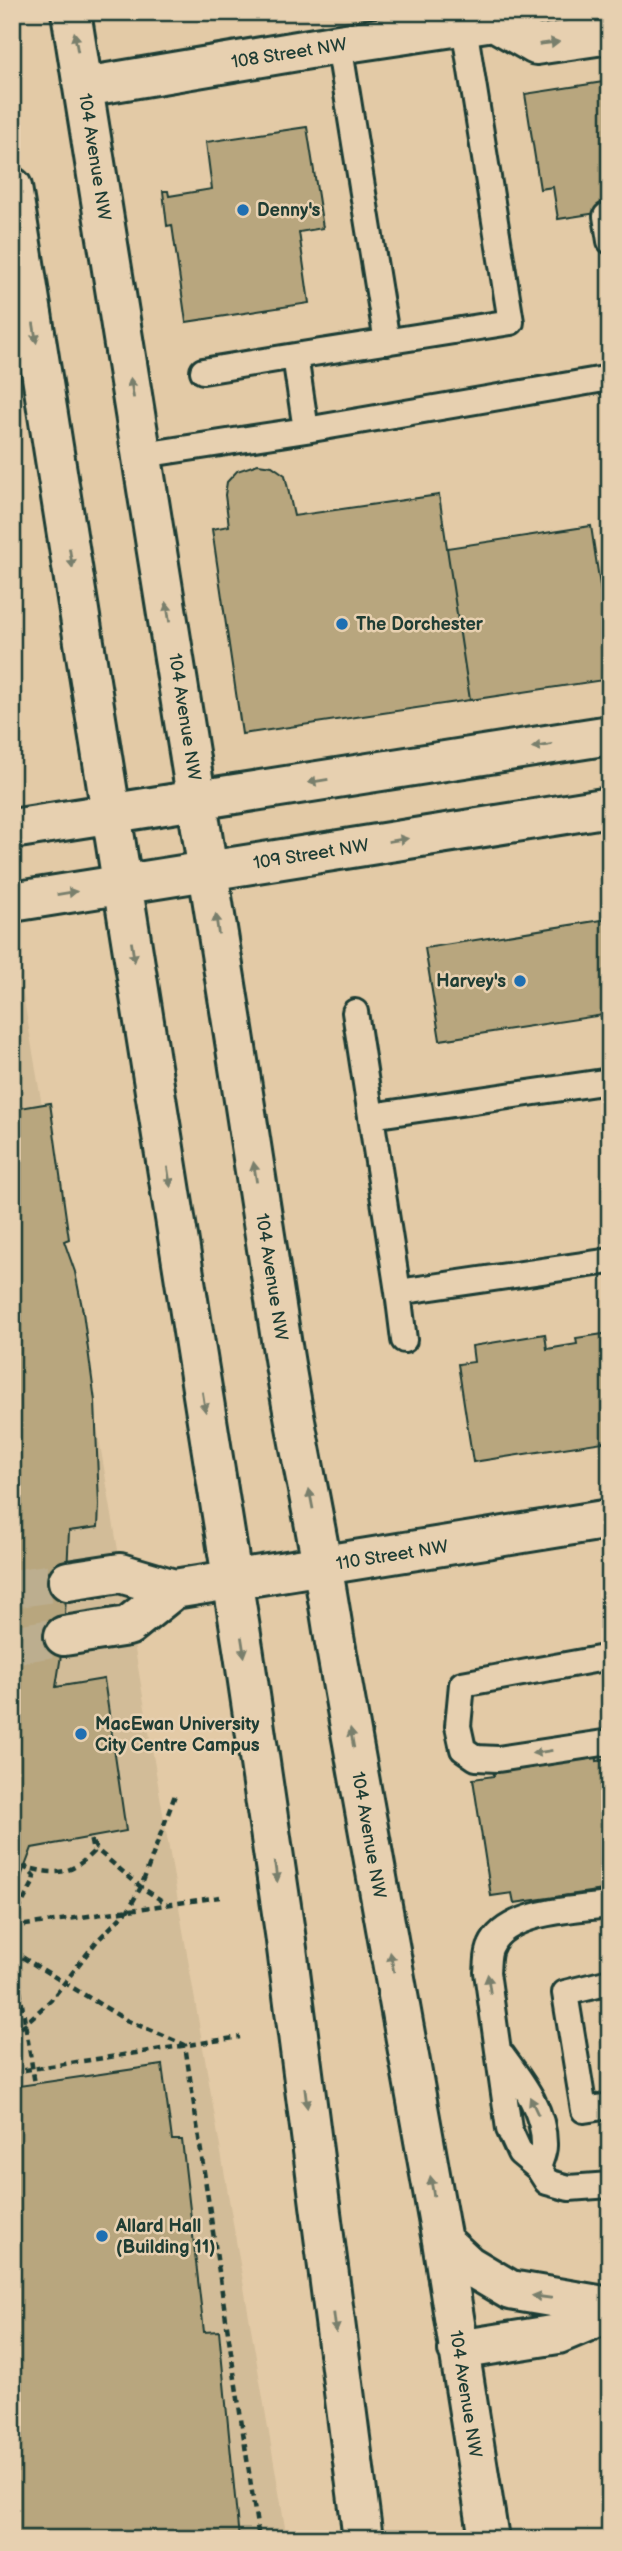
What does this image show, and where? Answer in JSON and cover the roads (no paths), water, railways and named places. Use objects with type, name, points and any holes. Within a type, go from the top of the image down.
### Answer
[{"type":"main road","name":"104 Avenue NW","points":[[71,12],[198,800],[288,1385],[324,1566],[334,1637],[442,2241],[489,2539]]},
{"type":"main road","name":"108 Street NW","points":[[84,87],[482,19]]},
{"type":"main road","points":[[482,19],[536,45],[610,34]]},
{"type":"main road","points":[[12,187],[232,1580],[285,1933],[363,2539]]},
{"type":"main road","points":[[12,829],[610,735]]},
{"type":"main road","name":"109 Street NW","points":[[12,902],[610,807]]},
{"type":"main road","name":"110 Street NW","points":[[68,1581],[120,1573],[174,1588],[610,1519]]},
{"type":"main road","points":[[64,1636],[128,1626],[174,1588]]},
{"type":"main road","points":[[442,2241],[468,2265],[510,2290],[610,2309]]},
{"type":"main road","points":[[458,2350],[558,2334],[610,2309]]},
{"type":"lane","points":[[203,371],[511,322],[482,19]]},
{"type":"lane","points":[[340,44],[387,342]]},
{"type":"lane","points":[[606,216],[610,241]]},
{"type":"lane","points":[[295,356],[306,430]]},
{"type":"lane","points":[[143,455],[610,378]]},
{"type":"lane","points":[[355,1012],[389,1220],[404,1340]]},
{"type":"lane","points":[[371,1116],[610,1081]]},
{"type":"lane","points":[[398,1293],[610,1261]]},
{"type":"lane","points":[[610,1657],[462,1684],[458,1726],[463,1749],[476,1758],[498,1759],[610,1742]]},
{"type":"lane","points":[[610,1905],[530,1917],[502,1931],[490,1947],[487,1972],[509,2129],[520,2154],[538,2168],[547,2182],[569,2188],[610,2185]]},
{"type":"lane","points":[[610,1982],[565,1993],[584,2110],[610,2106]]},
{"type":"tunnel","points":[[12,1589],[68,1581]]},
{"type":"tunnel","points":[[12,1645],[64,1636]]},
{"type":"place","name":"Denny's","points":[[243,210]]},
{"type":"place","name":"The Dorchester","points":[[342,624]]},
{"type":"place","name":"Harvey's","points":[[520,981]]},
{"type":"place","name":"MacEwan University City Centre Campus","points":[[81,1734]]},
{"type":"place","name":"Allard Hall (Building 11)","points":[[102,2236]]}]
